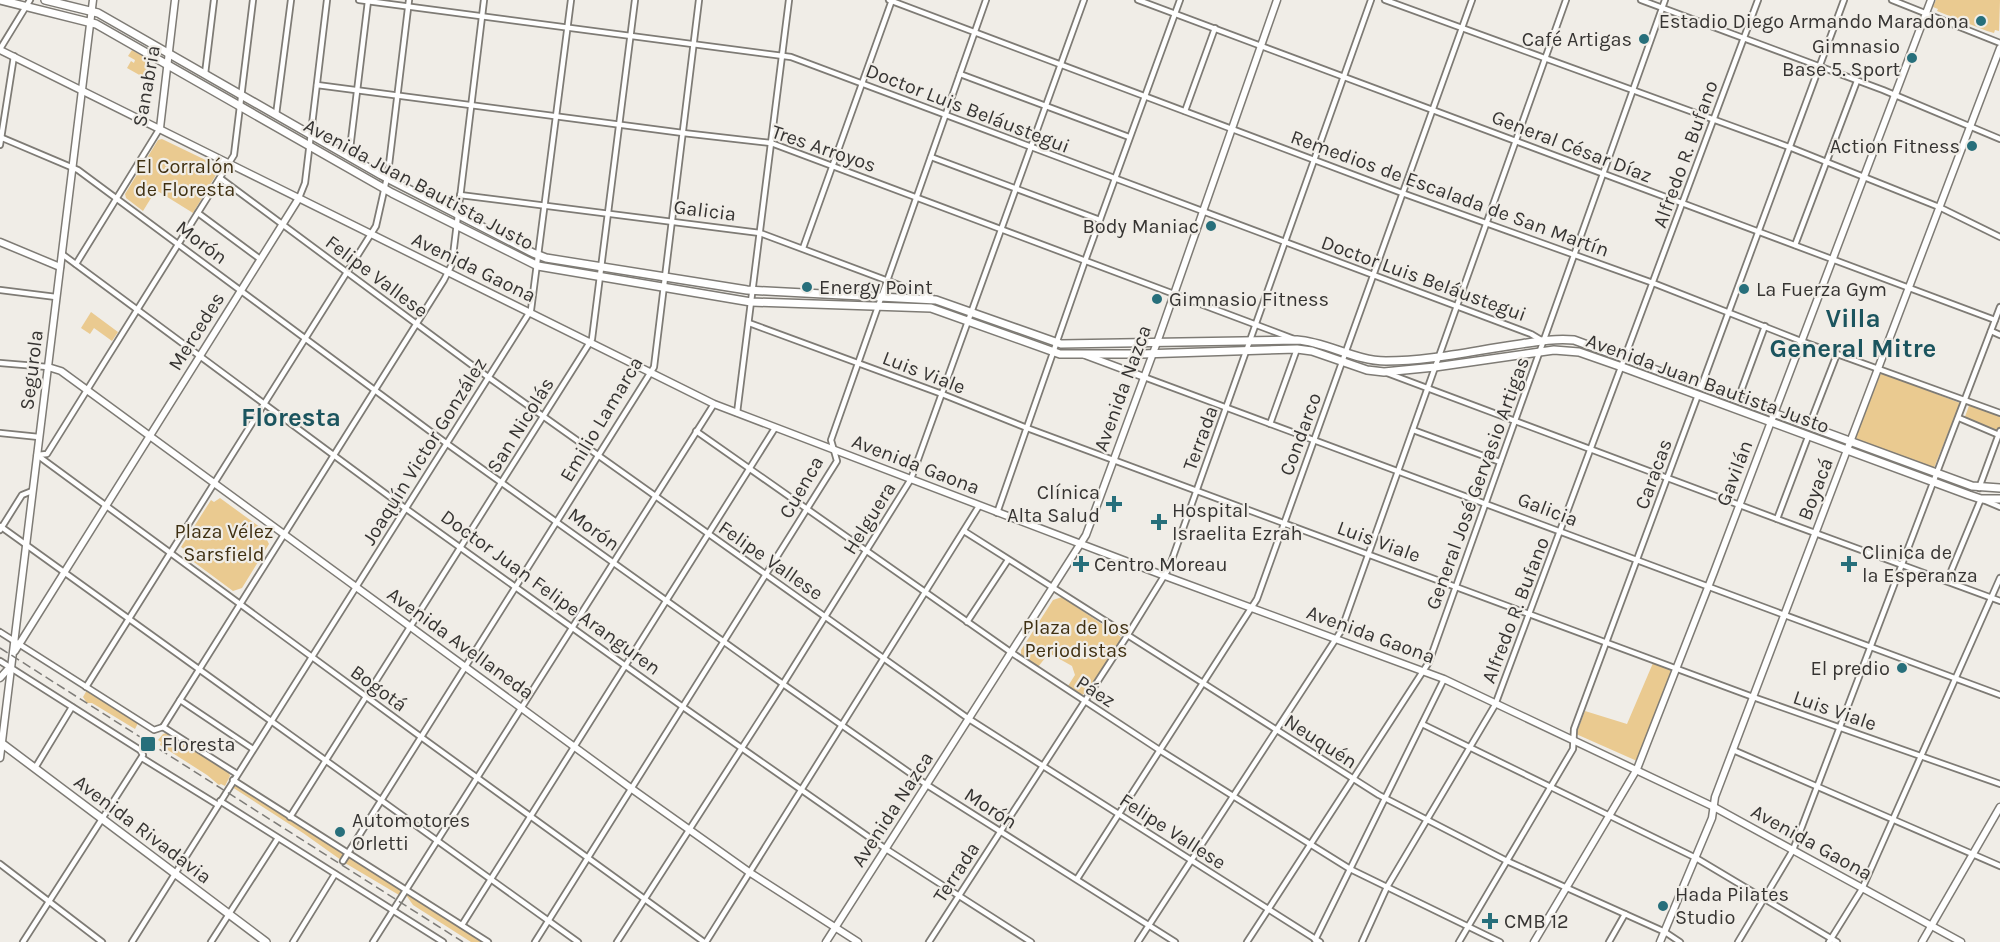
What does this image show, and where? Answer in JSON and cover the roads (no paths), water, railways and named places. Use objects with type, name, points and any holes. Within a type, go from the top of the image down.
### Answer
[{"type":"main road","name":"Avenida Juan Bautista Justo","points":[[0,0],[28,3],[90,22],[168,64],[384,189],[538,266],[752,302],[931,308],[1054,353],[1297,349],[1367,370],[1384,372],[1570,350],[1622,367],[1934,483],[1981,499],[2000,499]]},
{"type":"main road","name":"Avenida Juan Bautista Justo","points":[[45,0],[92,11],[387,178],[539,256],[753,291],[936,300],[1057,343],[1297,340],[1317,343],[1368,359],[1384,361],[1439,356],[1558,339],[1574,340],[1979,488],[2000,488]]},
{"type":"main road","name":"Segurola","points":[[17,643],[16,629],[32,491],[93,0]]},
{"type":"main road","name":"Sanabria","points":[[160,128],[176,0]]},
{"type":"main road","name":"Avenida Nazca","points":[[826,942],[1082,544],[1157,342],[1277,0]]},
{"type":"main road","name":"Gavilán","points":[[1533,942],[1637,769],[1740,505],[1931,0]]},
{"type":"main road","name":"Boyacá","points":[[1660,942],[1712,818],[1715,796],[2000,48]]},
{"type":"main road","name":"Avenida Gaona","points":[[0,49],[714,404],[979,506],[1444,679],[1714,807],[1961,942]]},
{"type":"main road","name":"Mercedes","points":[[10,667],[17,643],[27,633],[299,198]]},
{"type":"main road","points":[[0,242],[60,267]]},
{"type":"main road","name":"Galicia","points":[[1084,354],[1144,377]]},
{"type":"main road","name":"Avenida Avellaneda","points":[[48,367],[61,371],[150,435],[689,830],[749,872],[858,942]]},
{"type":"main road","points":[[16,629],[20,633],[27,633]]},
{"type":"main road","points":[[9,688],[5,682],[0,680],[10,667]]},
{"type":"main road","points":[[0,758],[10,667]]},
{"type":"main road","name":"Avenida Rivadavia","points":[[1,742],[266,942]]},
{"type":"main road","points":[[1922,942],[2000,807]]},
{"type":"street","points":[[205,74],[214,0]]},
{"type":"street","points":[[37,455],[47,454],[234,155],[253,0]]},
{"type":"street","points":[[276,115],[291,0]]},
{"type":"street","name":"Mercedes","points":[[299,198],[305,183],[327,0]]},
{"type":"street","name":"Doctor Luis Beláustegui","points":[[359,0],[782,54],[1457,306],[1531,334],[1543,341]]},
{"type":"street","points":[[86,687],[376,226],[387,178],[409,0]]},
{"type":"street","points":[[0,632],[154,730],[163,727],[452,264],[484,0]]},
{"type":"street","name":"Joaquín Victor González","points":[[132,942],[530,313],[538,266],[571,0]]},
{"type":"street","name":"San Nicolás","points":[[290,817],[590,343],[603,267],[635,0]]},
{"type":"street","name":"Emilio Lamarca","points":[[343,861],[655,364],[699,0]]},
{"type":"street","points":[[737,413],[789,0]]},
{"type":"street","points":[[803,248],[891,0]]},
{"type":"street","name":"Remedios de Escalada de San Martín","points":[[891,0],[1402,193],[1653,283],[1837,354],[2000,413]]},
{"type":"street","name":"Cuenca","points":[[535,942],[837,461],[831,440],[986,0]]},
{"type":"street","name":"Helguera","points":[[617,942],[783,684],[911,479],[1084,0]]},
{"type":"street","name":"General César Díaz","points":[[1138,0],[1995,320]]},
{"type":"street","points":[[998,513],[1085,261],[1180,0]]},
{"type":"street","name":"Terrada","points":[[929,942],[1165,576],[1227,408],[1371,0]]},
{"type":"street","points":[[1386,0],[1462,30],[1546,58],[1789,147],[1939,207],[2000,237]]},
{"type":"street","name":"Condarco","points":[[1077,879],[1252,607],[1472,0]]},
{"type":"street","points":[[1138,942],[1341,631],[1566,0]]},
{"type":"street","points":[[1641,0],[1820,66],[2000,139]]},
{"type":"street","name":"General José Gervasio Artigas","points":[[1247,942],[1424,671],[1665,0]]},
{"type":"street","name":"Alfredo R. Bufano","points":[[1362,942],[1387,887],[1495,705],[1758,0]]},
{"type":"street","name":"Caracas","points":[[1459,942],[1573,749],[1574,729],[1844,0]]},
{"type":"street","points":[[1892,0],[2000,43]]},
{"type":"street","points":[[349,157],[368,1]]},
{"type":"street","points":[[0,49],[28,3]]},
{"type":"street","points":[[1185,111],[1215,28]]},
{"type":"street","points":[[0,145],[14,56]]},
{"type":"street","points":[[960,74],[1129,137]]},
{"type":"street","points":[[1795,245],[1857,81]]},
{"type":"street","name":"Tres Arroyos","points":[[318,85],[771,143],[1297,340]]},
{"type":"street","name":"Sanabria","points":[[76,264],[160,128]]},
{"type":"street","name":"Morón","points":[[1,137],[72,167],[446,443],[783,684],[927,785],[1175,942]]},
{"type":"street","points":[[931,157],[1100,220]]},
{"type":"street","name":"Felipe Vallese","points":[[220,178],[543,417],[884,659],[1042,766],[1317,941]]},
{"type":"street","name":"Galicia","points":[[460,195],[759,233],[936,300]]},
{"type":"street","points":[[198,213],[260,259]]},
{"type":"street","name":"Doctor Juan Felipe Aranguren","points":[[62,254],[405,508],[625,666],[886,849],[1030,942]]},
{"type":"street","points":[[0,290],[56,297]]},
{"type":"street","points":[[1738,942],[1793,850],[2000,307]]},
{"type":"street","name":"Luis Viale","points":[[749,322],[1027,428],[1754,697],[2000,784]]},
{"type":"street","points":[[1738,399],[1765,326]]},
{"type":"street","points":[[1991,331],[2000,335]]},
{"type":"street","points":[[1270,424],[1297,349]]},
{"type":"street","points":[[1809,426],[1837,354]]},
{"type":"street","points":[[0,363],[48,367]]},
{"type":"street","points":[[1384,372],[2000,601]]},
{"type":"street","name":"Galicia","points":[[1144,377],[2000,695]]},
{"type":"street","points":[[373,942],[714,404]]},
{"type":"street","points":[[1959,418],[1999,433],[1979,488]]},
{"type":"street","points":[[462,926],[775,428]]},
{"type":"street","points":[[1413,430],[1500,462]]},
{"type":"street","name":"Páez","points":[[696,431],[1012,653],[1161,751],[1350,869],[1500,942]]},
{"type":"street","points":[[0,433],[39,437]]},
{"type":"street","points":[[1777,519],[1809,437]]},
{"type":"street","name":"Bogotá","points":[[37,455],[705,942]]},
{"type":"street","points":[[32,491],[22,495],[1,528],[578,942]]},
{"type":"street","points":[[1947,581],[1981,499],[2000,507]]},
{"type":"street","points":[[705,942],[979,506]]},
{"type":"street","name":"Neuquén","points":[[964,531],[1385,798],[1507,861],[1665,932],[1680,942]]},
{"type":"street","points":[[967,622],[1008,560]]},
{"type":"street","points":[[1830,940],[1862,889],[2000,578]]},
{"type":"street","points":[[0,661],[72,707],[142,756],[443,942]]},
{"type":"street","points":[[1317,941],[1444,679]]},
{"type":"street","points":[[180,700],[253,748]]},
{"type":"street","points":[[35,768],[72,707]]},
{"type":"street","points":[[1422,724],[1696,858],[1830,940],[1837,942]]},
{"type":"street","points":[[163,727],[237,774]]},
{"type":"street","points":[[1733,750],[2000,866]]},
{"type":"street","points":[[23,942],[142,756]]},
{"type":"street","points":[[233,780],[488,942]]},
{"type":"street","points":[[211,942],[278,838]]},
{"type":"street","points":[[0,864],[102,942]]},
{"type":"street","points":[[292,942],[335,874]]},
{"type":"street","points":[[1609,942],[1625,914]]},
{"type":"railway","points":[[0,648],[463,942]]},
{"type":"place","name":"Estadio Diego Armando Maradona","points":[[1981,21]]},
{"type":"place","name":"Café Artigas","points":[[1644,39]]},
{"type":"place","name":"Gimnasio Base 5. Sport","points":[[1912,58]]},
{"type":"place","name":"Action Fitness","points":[[1972,146]]},
{"type":"place","name":"Body Maniac","points":[[1211,226]]},
{"type":"place","name":"Energy Point","points":[[807,287]]},
{"type":"place","name":"La Fuerza Gym","points":[[1744,289]]},
{"type":"place","name":"Gimnasio Fitness","points":[[1157,299]]},
{"type":"place","name":"Clínica Alta Salud","points":[[1114,504]]},
{"type":"place","name":"Hospital Israelita Ezrah","points":[[1159,522]]},
{"type":"place","name":"Centro Moreau","points":[[1081,564]]},
{"type":"place","name":"Clinica de la Esperanza","points":[[1849,564]]},
{"type":"place","name":"El predio","points":[[1902,668]]},
{"type":"place","name":"Floresta","points":[[148,744]]},
{"type":"place","name":"Automotores Orletti","points":[[340,832]]},
{"type":"place","name":"Hada Pilates Studio","points":[[1663,906]]},
{"type":"place","name":"CMB 12","points":[[1490,921]]},
{"type":"district","name":"Villa General Mitre","points":[[1853,333]]},
{"type":"district","name":"Floresta","points":[[291,417]]},
{"type":"park label","name":"El Corralón de Floresta","points":[[185,178]]},
{"type":"park label","name":"Plaza Vélez Sarsfield","points":[[224,542]]},
{"type":"park label","name":"Plaza de los Periodistas","points":[[1076,638]]}]
